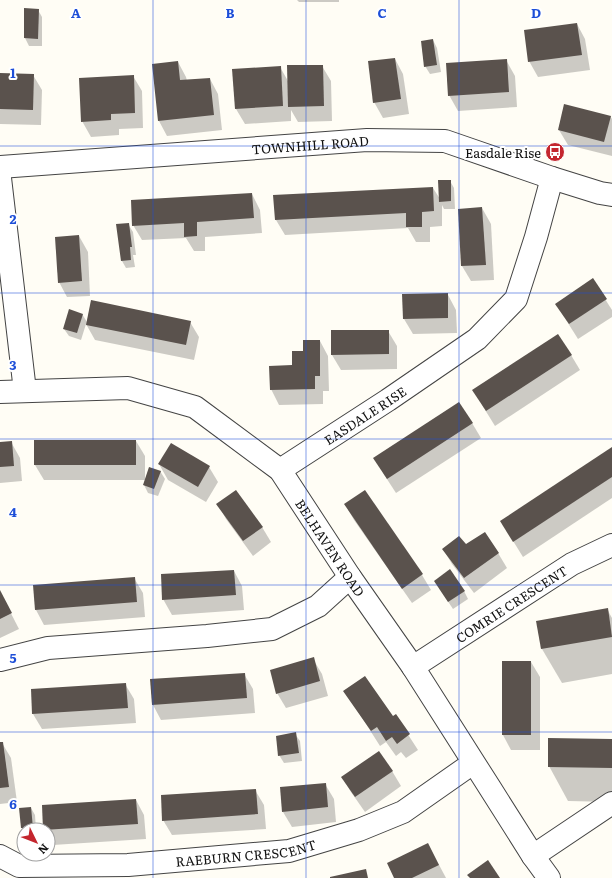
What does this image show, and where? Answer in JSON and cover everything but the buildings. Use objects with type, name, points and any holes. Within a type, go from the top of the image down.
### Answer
[{"type":"street","name":"TOWNHILL ROAD","points":[[0,167],[367,140],[445,141],[552,178],[600,193],[612,195]]},
{"type":"street","points":[[0,178],[25,391]]},
{"type":"street","name":"EASDALE RISE","points":[[280,470],[388,400],[476,339],[516,299],[536,237],[552,178]]},
{"type":"street","name":"BELHAVEN ROAD","points":[[0,392],[128,388],[195,407],[280,470],[350,577],[413,667],[473,763],[533,856],[549,878]]},
{"type":"street","name":"COMRIE CRESCENT","points":[[413,667],[572,564],[612,545]]},
{"type":"street","points":[[0,660],[48,648],[207,636],[272,629],[318,606],[350,577]]},
{"type":"street","name":"RAEBURN CRESCENT","points":[[0,856],[19,866],[128,866],[289,851],[359,830],[403,812],[473,763]]},
{"type":"street","points":[[533,856],[612,803]]},
{"type":"place","name":"Easdale Rise","points":[[555,152]]}]
